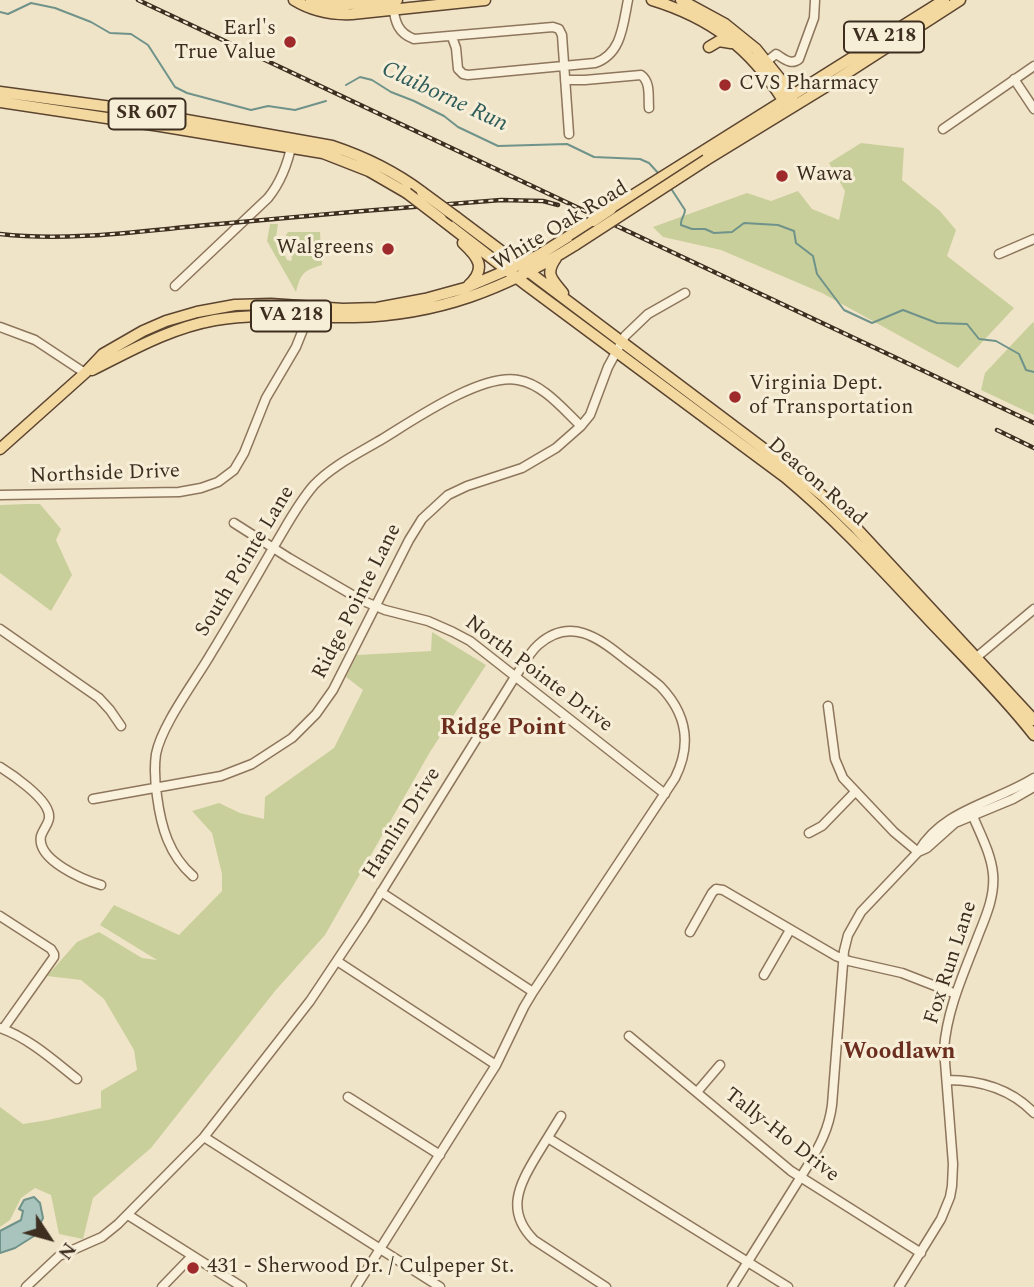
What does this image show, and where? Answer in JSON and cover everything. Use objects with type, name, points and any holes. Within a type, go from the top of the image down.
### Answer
[{"type":"main road","points":[[294,0],[335,15],[393,3]]},
{"type":"main road","points":[[313,0],[338,5],[485,0]]},
{"type":"main road","points":[[652,0],[669,5],[722,32],[738,45],[789,101]]},
{"type":"main road","points":[[681,0],[725,24],[756,50],[785,85],[789,101]]},
{"type":"main road","name":"VA 218","points":[[789,101],[944,0]]},
{"type":"main road","name":"VA 218","points":[[789,101],[960,0]]},
{"type":"main road","points":[[702,21],[711,34],[709,47],[721,41],[738,45]]},
{"type":"main road","name":"SR 607","points":[[0,92],[46,103],[292,143],[332,146],[385,168],[422,192],[519,265]]},
{"type":"main road","name":"White Oak Road","points":[[306,312],[358,317],[426,309],[476,295],[518,278],[575,244],[789,101]]},
{"type":"main road","name":"SR 607","points":[[0,102],[46,103]]},
{"type":"main road","name":"SR 607","points":[[292,143],[353,163],[384,178],[508,270]]},
{"type":"main road","name":"White Oak Road","points":[[0,449],[85,373],[147,341],[183,327],[235,317],[377,308],[465,288],[539,255],[705,155]]},
{"type":"main road","points":[[442,221],[479,260],[477,277],[465,288]]},
{"type":"main road","points":[[558,255],[550,270],[551,278],[567,302]]},
{"type":"main road","name":"Deacon Road","points":[[519,265],[818,504],[1034,720]]},
{"type":"main road","name":"Deacon Road","points":[[508,270],[619,347]]},
{"type":"main road","name":"Deacon Road","points":[[973,660],[1034,736]]},
{"type":"street","points":[[452,37],[458,69],[468,75],[595,63],[610,55],[618,43],[628,0]]},
{"type":"street","points":[[766,62],[776,54],[789,62],[799,59],[816,12],[816,0]]},
{"type":"street","points":[[393,3],[397,27],[409,38],[419,40],[553,27],[559,29],[562,34],[569,134]]},
{"type":"street","points":[[943,129],[1034,66]]},
{"type":"street","points":[[565,80],[641,75],[648,82],[649,108]]},
{"type":"street","points":[[1014,79],[1034,109]]},
{"type":"street","points":[[175,286],[268,198],[280,181],[292,143]]},
{"type":"street","points":[[999,254],[1034,239]]},
{"type":"street","name":"Ridge Pointe Lane","points":[[93,799],[204,780],[237,771],[264,758],[292,738],[316,713],[332,690],[415,528],[430,510],[457,490],[522,468],[556,448],[590,415],[603,379],[625,336],[648,314],[685,293]]},
{"type":"street","name":"Northside Drive","points":[[0,495],[179,492],[218,482],[234,470],[244,453],[266,397],[296,347],[306,312]]},
{"type":"street","points":[[0,327],[35,340],[85,373]]},
{"type":"street","name":"South Pointe Lane","points":[[193,876],[180,863],[162,825],[155,763],[163,735],[306,495],[329,472],[439,405],[495,381],[508,379],[530,383],[543,391],[581,426]]},
{"type":"street","name":"North Pointe Drive","points":[[234,523],[350,594],[374,606],[428,621],[483,650],[665,793]]},
{"type":"street","points":[[973,660],[1034,609]]},
{"type":"street","points":[[0,629],[99,698],[121,726]]},
{"type":"street","name":"Hamlin Drive","points":[[26,1287],[59,1256],[102,1237],[128,1215],[204,1136],[310,1001],[539,644],[566,631],[580,631],[594,636],[668,694],[682,721],[685,741],[683,759],[675,778],[533,992],[496,1065],[356,1287]]},
{"type":"street","points":[[828,706],[837,766],[843,778],[894,832],[918,852]]},
{"type":"street","points":[[0,767],[23,782],[48,809],[49,819],[41,838],[44,851],[79,877],[101,885]]},
{"type":"street","points":[[971,812],[1034,778]]},
{"type":"street","points":[[732,1287],[823,1139],[830,1117],[844,959],[848,935],[856,918],[941,824],[951,817],[1013,799],[1034,787]]},
{"type":"street","points":[[809,833],[822,826],[855,792]]},
{"type":"street","name":"Fox Run Lane","points":[[899,1287],[946,1208],[952,1186],[953,1164],[944,1049],[957,994],[990,904],[993,885],[989,856],[971,812]]},
{"type":"street","points":[[690,932],[714,891],[720,889],[844,959],[902,973],[957,994]]},
{"type":"street","points":[[381,892],[533,992]]},
{"type":"street","points":[[0,916],[51,949],[54,954],[2,1029],[34,1046],[77,1079]]},
{"type":"street","points":[[764,975],[790,930]]},
{"type":"street","points":[[337,961],[496,1065]]},
{"type":"street","name":"Tally-Ho Drive","points":[[629,1036],[800,1178],[921,1252]]},
{"type":"street","points":[[697,1092],[720,1065]]},
{"type":"street","points":[[947,1080],[975,1081],[999,1088],[1018,1098],[1034,1113]]},
{"type":"street","points":[[348,1097],[440,1155]]},
{"type":"street","points":[[561,1116],[529,1167],[519,1190],[517,1205],[521,1222],[540,1245],[606,1287]]},
{"type":"street","points":[[204,1136],[440,1287]]},
{"type":"street","points":[[548,1138],[789,1287]]},
{"type":"street","points":[[128,1215],[242,1287]]},
{"type":"street","points":[[162,1287],[192,1255]]},
{"type":"green space","points":[[861,143],[904,148],[902,180],[940,211],[956,230],[947,256],[1014,308],[958,368],[822,293],[721,250],[663,237],[653,227],[747,193],[771,201],[798,191],[812,209],[839,220],[845,191],[829,163]]},
{"type":"green space","points":[[270,224],[278,224],[276,237],[287,260],[291,261],[286,235],[288,232],[320,232],[322,265],[304,274],[296,292],[267,241]]},
{"type":"green space","points":[[1033,322],[1034,415],[981,390],[985,373]]},
{"type":"green space","points":[[40,504],[61,529],[56,540],[72,575],[51,611],[0,573],[0,505]]},
{"type":"green space","points":[[432,632],[486,665],[430,752],[325,935],[275,991],[151,1148],[93,1198],[83,1239],[59,1234],[51,1195],[35,1188],[21,1198],[10,1220],[0,1227],[0,1107],[23,1124],[101,1108],[101,1091],[137,1070],[134,1050],[104,999],[81,980],[47,976],[77,942],[99,932],[142,958],[157,960],[100,925],[114,905],[179,935],[222,891],[222,874],[212,833],[192,811],[219,803],[240,813],[264,819],[265,797],[334,748],[363,690],[346,677],[357,655],[431,651]]},
{"type":"water","points":[[34,1197],[40,1203],[43,1218],[34,1236],[15,1248],[0,1253],[0,1231],[21,1220],[23,1211],[19,1209],[24,1200]]},
{"type":"waterway","name":"Claiborne Run","points":[[0,12],[8,14],[31,3],[55,8],[91,22],[110,33],[131,34],[148,45],[175,87],[187,93],[251,110],[268,106],[295,110],[326,101]]},
{"type":"waterway","name":"Claiborne Run","points":[[346,85],[360,77],[372,80],[498,146],[567,144],[594,157],[640,159],[649,163],[659,174]]},
{"type":"waterway","name":"Claiborne Run","points":[[670,187],[685,210],[681,225],[692,229],[705,229],[714,233],[732,232],[744,223],[778,225],[794,231],[796,243],[813,256],[817,274],[844,310],[872,323],[903,310],[937,323],[967,324],[979,339],[996,341],[1019,354],[1026,370],[1034,372]]},
{"type":"railway","points":[[138,0],[1034,423]]},
{"type":"railway","points":[[0,234],[54,237],[110,234],[501,200],[543,201],[558,205]]},
{"type":"railway","points":[[997,430],[1034,448]]},
{"type":"place","name":"Earl's True Value","points":[[290,42]]},
{"type":"place","name":"CVS Pharmacy","points":[[725,85]]},
{"type":"place","name":"Wawa","points":[[782,176]]},
{"type":"place","name":"Walgreens","points":[[388,249]]},
{"type":"place","name":"Virginia Dept. of Transportation","points":[[735,397]]},
{"type":"place","name":"431 - Sherwood Dr. / Culpeper St.","points":[[193,1268]]},
{"type":"district","name":"Ridge Point","points":[[503,729]]},
{"type":"district","name":"Woodlawn","points":[[899,1053]]}]
